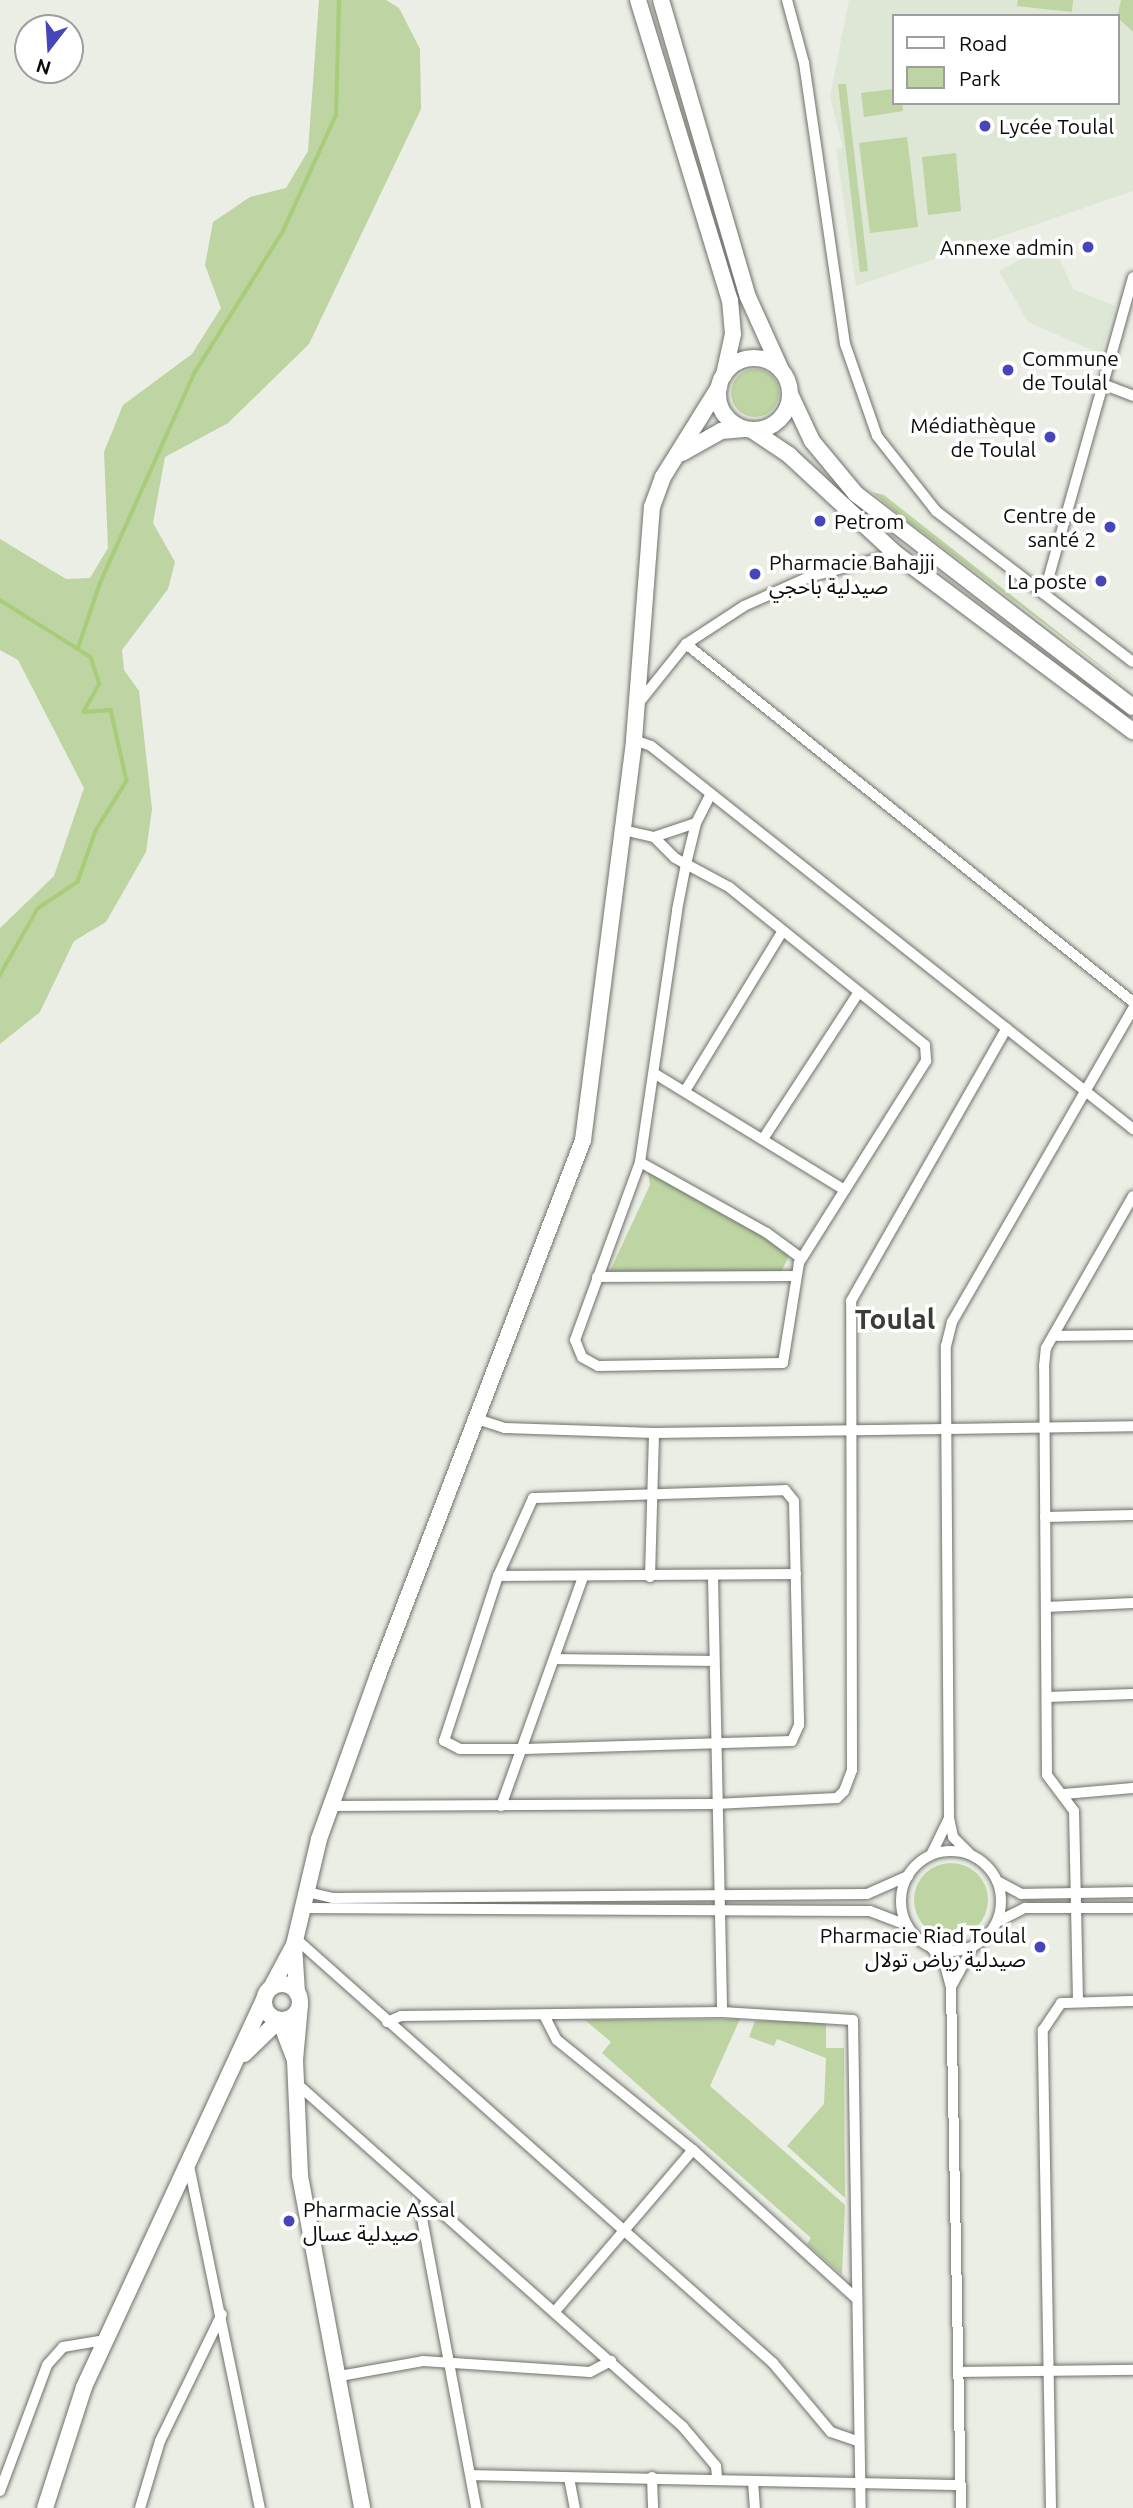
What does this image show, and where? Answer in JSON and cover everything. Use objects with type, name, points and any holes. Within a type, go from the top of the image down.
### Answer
[{"type":"street","points":[[638,0],[730,300],[733,334],[721,381],[721,408],[789,455],[896,554],[1133,731]]},
{"type":"street","points":[[661,0],[748,298],[812,441],[856,494],[1133,707]]},
{"type":"street","points":[[786,0],[804,63],[839,312],[861,404],[916,491],[1133,662]]},
{"type":"street","points":[[1044,594],[1105,385],[1133,277]]},
{"type":"street","points":[[45,2508],[105,2340],[243,2055],[263,2001],[295,1942],[331,1806],[583,1140],[634,740],[646,539],[652,507],[674,459],[721,381],[751,358],[781,370]]},
{"type":"street","points":[[1105,385],[1133,396]]},
{"type":"street","points":[[674,459],[703,439],[774,424],[790,394]]},
{"type":"street","points":[[637,705],[686,644],[777,589],[896,554]]},
{"type":"street","points":[[686,644],[1133,1002]]},
{"type":"street","points":[[634,740],[651,746],[1133,1129]]},
{"type":"street","points":[[623,830],[654,837],[686,864],[729,887],[927,1053],[801,1258],[794,1276],[787,1362],[603,1366],[582,1357],[575,1340],[640,1163],[657,1075],[686,864],[696,823],[710,795]]},
{"type":"street","points":[[654,837],[696,823]]},
{"type":"street","points":[[685,1091],[782,932]]},
{"type":"street","points":[[763,1139],[857,995]]},
{"type":"street","points":[[1133,1009],[952,1322],[946,1346],[950,1427],[948,1818],[953,1837],[998,1881],[1021,1894],[1133,1892]]},
{"type":"street","points":[[331,1806],[715,1804],[836,1798],[850,1782],[847,1426],[851,1301],[1007,1028]]},
{"type":"street","points":[[657,1075],[845,1190]]},
{"type":"street","points":[[640,1163],[767,1233],[765,1237],[801,1258]]},
{"type":"street","points":[[1078,2001],[1074,1811],[1064,1794],[1047,1775],[1044,1366],[1053,1336],[1133,1196]]},
{"type":"street","points":[[597,1277],[794,1276]]},
{"type":"street","points":[[1053,1336],[1133,1335]]},
{"type":"street","points":[[477,1419],[505,1428],[654,1433],[847,1426],[1133,1426]]},
{"type":"street","points":[[650,1577],[654,1433]]},
{"type":"street","points":[[785,1490],[794,1501],[797,1734],[785,1746],[524,1749],[460,1749],[450,1746],[443,1733],[524,1508],[540,1494],[653,1492],[785,1490]]},
{"type":"street","points":[[1045,1517],[1133,1515]]},
{"type":"street","points":[[498,1576],[713,1577],[796,1574]]},
{"type":"street","points":[[500,1806],[524,1749],[583,1577]]},
{"type":"street","points":[[713,1577],[712,1661],[722,2012]]},
{"type":"street","points":[[1046,1607],[1133,1603]]},
{"type":"street","points":[[555,1659],[712,1661]]},
{"type":"street","points":[[1047,1697],[1133,1694]]},
{"type":"street","points":[[1064,1794],[1133,1788]]},
{"type":"street","points":[[307,1892],[333,1898],[867,1894],[908,1876],[940,1846],[948,1818]]},
{"type":"street","points":[[927,1857],[950,1851],[974,1856]]},
{"type":"street","points":[[907,1925],[901,1900],[908,1876]]},
{"type":"street","points":[[997,1923],[998,1881]]},
{"type":"street","points":[[303,1908],[870,1911],[907,1925],[931,1947],[951,1987],[961,2508]]},
{"type":"street","points":[[951,1987],[974,1946],[997,1923],[1025,1908],[1133,1908]]},
{"type":"street","points":[[295,1942],[299,1999],[295,2082],[300,2176],[340,2376],[362,2508]]},
{"type":"street","points":[[295,1942],[797,2385],[831,2432],[857,2441]]},
{"type":"street","points":[[931,1947],[974,1946]]},
{"type":"street","points":[[272,1986],[289,1985],[299,1999]]},
{"type":"street","points":[[243,2055],[299,1999]]},
{"type":"street","points":[[263,2001],[279,2021],[295,2060]]},
{"type":"street","points":[[1051,2508],[1042,2038],[1052,2010],[1078,2001],[1133,2001]]},
{"type":"street","points":[[387,2022],[544,2015],[722,2012],[845,2016],[857,2026],[857,2441],[861,2508]]},
{"type":"street","points":[[544,2015],[556,2040],[693,2150],[857,2299]]},
{"type":"street","points":[[295,2082],[427,2200],[557,2309],[700,2444],[717,2478]]},
{"type":"street","points":[[557,2309],[693,2150]]},
{"type":"street","points":[[189,2166],[222,2314],[260,2508]]},
{"type":"street","points":[[427,2200],[421,2213],[452,2361],[476,2508]]},
{"type":"street","points":[[140,2508],[159,2441],[222,2314]]},
{"type":"street","points":[[0,2491],[47,2365],[63,2347],[105,2340]]},
{"type":"street","points":[[340,2376],[452,2361],[590,2372],[611,2361]]},
{"type":"street","points":[[960,2372],[1133,2370]]},
{"type":"street","points":[[471,2475],[961,2485]]},
{"type":"street","points":[[652,2477],[653,2508]]},
{"type":"street","points":[[569,2478],[575,2508]]},
{"type":"street","points":[[753,2481],[754,2508]]},
{"type":"shaded area","name":"Lycée Toulal","points":[[849,0],[1121,0],[1118,14],[892,14],[892,105],[1119,105],[1119,19],[1133,32],[1133,191],[856,286],[836,149],[843,148],[830,97]]},
{"type":"shaded area","points":[[1052,242],[1073,289],[1115,306],[1101,354],[1028,322],[999,271]]},
{"type":"green space","points":[[319,0],[386,0],[399,8],[420,49],[421,109],[309,344],[228,423],[165,457],[153,523],[175,562],[168,589],[122,650],[124,670],[139,691],[152,809],[146,852],[106,922],[74,941],[40,1012],[0,1044],[0,928],[54,876],[84,788],[18,660],[0,650],[0,539],[66,579],[90,578],[108,548],[104,452],[123,405],[192,354],[221,308],[205,265],[213,222],[250,197],[286,188],[308,151]]},
{"type":"green space","points":[[1018,0],[1073,0],[1072,12],[1017,6]]},
{"type":"green space","points":[[1121,0],[1133,0],[1133,32],[1119,19]]},
{"type":"green space","points":[[838,84],[846,84],[868,271],[860,272]]},
{"type":"green space","points":[[892,89],[892,105],[902,105],[903,111],[864,117],[861,93]]},
{"type":"green space","points":[[907,137],[918,227],[870,233],[859,143]]},
{"type":"green space","points":[[956,153],[961,211],[928,215],[922,157]]},
{"type":"green space","points":[[755,369],[772,376],[779,393],[772,410],[755,417],[738,410],[731,393],[738,376]]},
{"type":"green space","points":[[872,492],[884,495],[1133,691],[900,515]]},
{"type":"green space","points":[[648,1172],[762,1234],[789,1256],[781,1272],[609,1273],[650,1185]]},
{"type":"green space","points":[[951,1863],[972,1869],[982,1879],[988,1900],[982,1921],[972,1931],[951,1937],[930,1931],[920,1921],[914,1900],[920,1879],[930,1869]]},
{"type":"green space","points":[[740,2019],[710,2086],[845,2205],[842,2275],[807,2244],[811,2238],[602,2053],[611,2042],[585,2020]]},
{"type":"green space","points":[[826,2020],[826,2048],[844,2048],[845,2198],[787,2146],[824,2104],[826,2058],[777,2039],[774,2046],[749,2037],[755,2021]]},
{"type":"waterway","points":[[78,648],[100,583],[195,372],[283,231],[336,115],[339,0]]},
{"type":"waterway","points":[[0,600],[91,657],[100,684],[84,712],[111,710],[127,781],[96,831],[78,882],[38,909],[0,976]]},
{"type":"place","name":"Lycée Toulal","points":[[985,126]]},
{"type":"place","name":"Annexe admin","points":[[1088,247]]},
{"type":"place","name":"Commune de Toulal","points":[[1008,370]]},
{"type":"place","name":"Médiathèque de Toulal","points":[[1050,437]]},
{"type":"place","name":"Petrom","points":[[820,521]]},
{"type":"place","name":"Centre de santé 2","points":[[1110,527]]},
{"type":"place","name":"Pharmacie Bahajji صيدلية باحجي","points":[[755,574]]},
{"type":"place","name":"La poste","points":[[1101,581]]},
{"type":"place","name":"Pharmacie Riad Toulal صيدلية رياض تولال","points":[[1040,1947]]},
{"type":"place","name":"Pharmacie Assal صيدلية عسال","points":[[289,2221]]},
{"type":"district","name":"Toulal","points":[[895,1319]]}]
